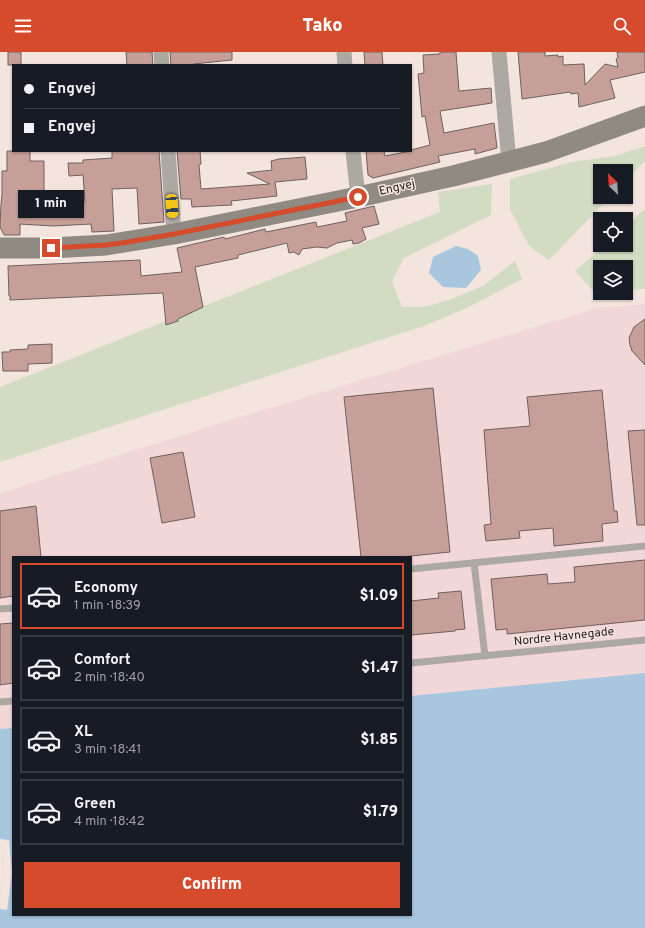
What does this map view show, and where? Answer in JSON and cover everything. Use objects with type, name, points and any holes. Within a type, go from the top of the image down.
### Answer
[{"type":"street","points":[[161,52],[162,64]]},
{"type":"street","points":[[344,52],[345,64]]},
{"type":"street","points":[[499,52],[509,162]]},
{"type":"street","name":"Engvej","points":[[0,248],[51,248],[106,245],[174,234],[358,197],[546,152],[645,116]]},
{"type":"street","points":[[168,152],[174,234]]},
{"type":"street","points":[[353,152],[358,197]]},
{"type":"lane","points":[[412,569],[645,546]]},
{"type":"lane","points":[[474,563],[485,656]]},
{"type":"lane","points":[[0,609],[12,608]]},
{"type":"lane","name":"Nordre Havnegade","points":[[412,663],[645,640]]},
{"type":"lane","points":[[0,702],[12,701]]},
{"type":"shaded area","points":[[645,304],[645,673],[412,696],[412,556],[12,556],[12,728],[0,729],[0,493],[204,428],[597,308]]},
{"type":"green space","points":[[645,146],[645,161],[633,173],[633,164],[593,164],[593,204],[603,204],[595,212],[593,212],[593,215],[549,260],[529,246],[510,209],[510,179],[572,162],[615,156]]},
{"type":"green space","points":[[492,184],[491,215],[404,258],[392,281],[402,307],[424,307],[449,300],[483,286],[515,261],[522,279],[469,307],[424,326],[0,462],[0,387],[440,212],[438,192]]},
{"type":"green space","points":[[645,209],[645,289],[633,290],[633,260],[593,260],[593,291],[575,271],[597,252],[633,252],[633,220]]},
{"type":"water","points":[[456,246],[468,249],[478,256],[481,270],[466,288],[443,287],[429,273],[433,257]]},
{"type":"water","points":[[645,673],[645,928],[0,928],[0,895],[4,870],[3,846],[0,845],[0,729],[12,728],[12,916],[412,916],[412,696]]},
{"type":"pier","points":[[0,839],[9,840],[12,873],[7,910],[0,909],[0,895],[4,870],[3,846],[0,845]]},
{"type":"building","points":[[8,52],[21,52],[21,64],[8,65]]},
{"type":"building","points":[[126,52],[152,52],[153,64],[127,64]]},
{"type":"building","points":[[170,52],[232,52],[232,60],[193,64],[171,64]]},
{"type":"building","points":[[364,52],[382,52],[383,64],[365,64]]},
{"type":"building","points":[[440,52],[456,52],[459,91],[491,88],[492,103],[440,111],[444,133],[494,123],[497,148],[475,154],[475,149],[438,156],[440,162],[373,178],[368,175],[366,152],[384,152],[385,156],[412,152],[412,150],[430,145],[425,116],[422,117],[418,74],[424,73],[423,55],[440,54]]},
{"type":"building","points":[[518,52],[545,52],[545,56],[563,56],[563,65],[584,64],[585,85],[605,64],[618,67],[616,59],[618,58],[617,52],[645,52],[645,72],[610,80],[615,98],[579,107],[578,93],[571,94],[570,92],[522,99]]},
{"type":"building","points":[[7,151],[30,152],[30,161],[44,161],[44,204],[85,202],[83,175],[69,176],[68,163],[83,163],[83,160],[112,158],[112,152],[159,152],[164,222],[139,224],[137,188],[112,189],[114,231],[92,232],[91,224],[53,226],[20,224],[20,235],[4,235],[0,227],[2,171],[7,171]]},
{"type":"building","points":[[177,152],[200,152],[201,164],[199,165],[201,189],[270,184],[247,173],[272,170],[271,161],[305,157],[307,179],[275,182],[277,196],[231,201],[232,205],[192,207],[191,199],[181,199]]},
{"type":"building","points":[[374,206],[379,224],[362,228],[366,239],[359,243],[353,244],[352,240],[337,243],[327,248],[317,247],[302,249],[299,255],[294,252],[289,253],[287,243],[238,255],[238,258],[195,267],[203,307],[178,319],[178,321],[166,325],[163,293],[10,300],[8,266],[140,260],[141,276],[182,272],[177,248],[224,237],[225,239],[265,229],[266,232],[316,222],[317,227],[347,221],[345,213]]},
{"type":"building","points":[[645,319],[645,365],[632,351],[629,338],[634,327]]},
{"type":"building","points":[[52,344],[52,363],[28,364],[28,371],[3,371],[2,352],[28,349],[28,345]]},
{"type":"building","points":[[433,388],[450,552],[411,556],[361,556],[344,397]]},
{"type":"building","points":[[602,390],[614,511],[617,511],[618,522],[602,524],[603,541],[554,546],[553,528],[519,531],[520,538],[486,541],[484,525],[491,524],[484,430],[530,426],[527,397]]},
{"type":"building","points":[[645,430],[645,525],[637,525],[628,431]]},
{"type":"building","points":[[183,452],[195,517],[162,523],[150,458]]},
{"type":"building","points":[[36,506],[41,556],[12,556],[12,596],[0,598],[0,511]]},
{"type":"building","points":[[645,560],[645,620],[507,634],[507,629],[496,630],[491,579],[547,574],[548,584],[575,582],[574,567]]},
{"type":"building","points":[[461,591],[465,629],[412,635],[412,601],[439,598],[438,593]]},
{"type":"building","points":[[12,623],[12,683],[0,685],[0,624]]},
{"type":"route","points":[[51,248],[122,243],[358,197]]}]
